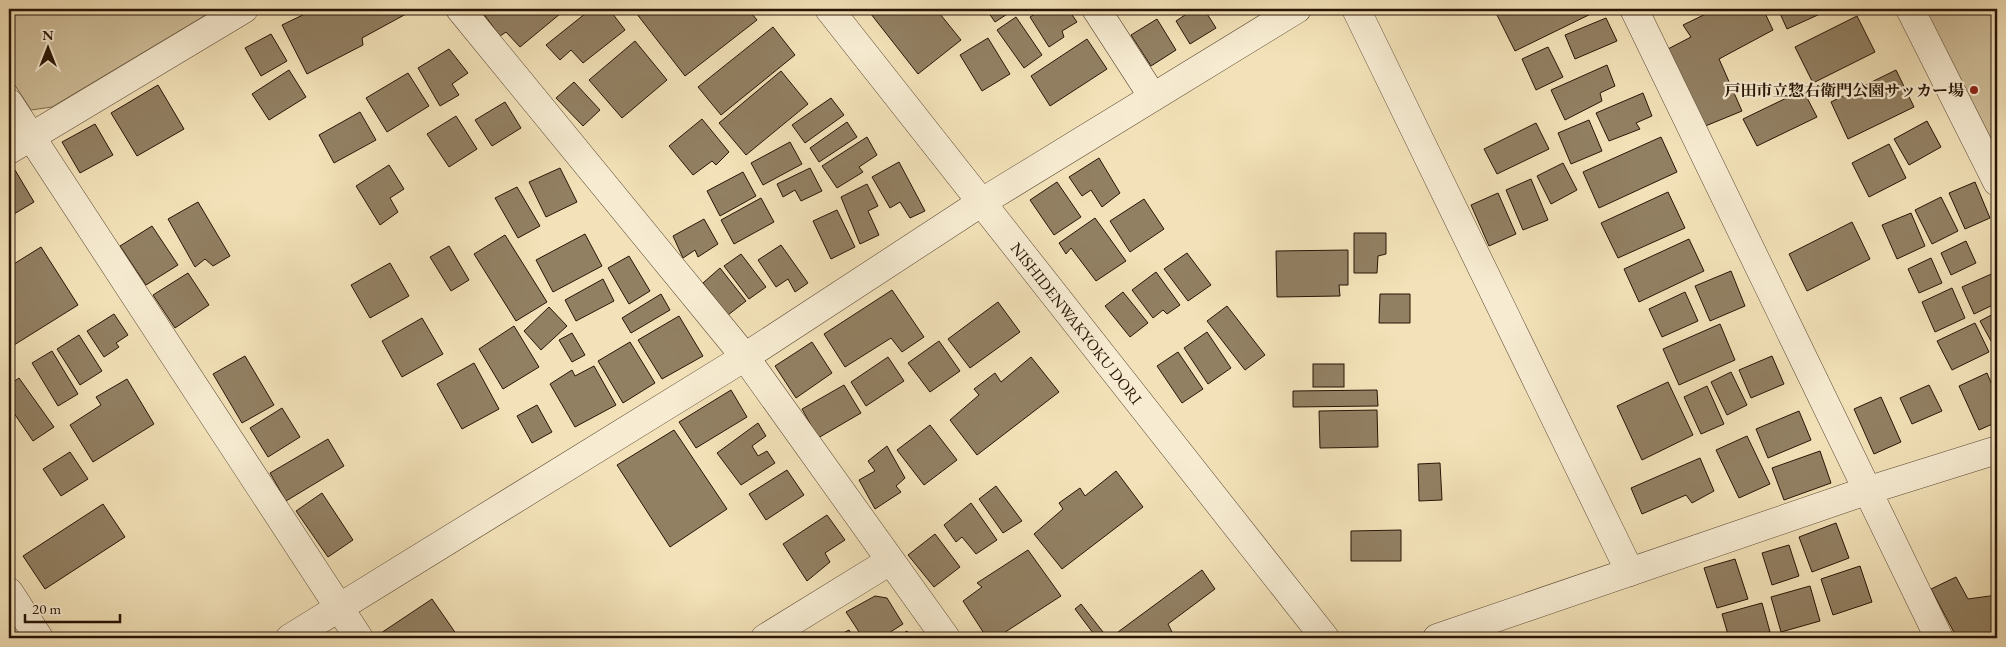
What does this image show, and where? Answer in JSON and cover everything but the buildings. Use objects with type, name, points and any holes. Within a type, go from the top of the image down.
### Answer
[{"type":"street","points":[[20,143],[244,9]]},
{"type":"street","points":[[460,9],[745,357],[946,638]]},
{"type":"street","name":"NISHIDENWAKYOKU DORI","points":[[829,9],[1325,638]]},
{"type":"street","points":[[1096,9],[1153,97]]},
{"type":"street","points":[[290,638],[745,357],[982,202],[1297,9]]},
{"type":"street","points":[[1356,9],[1630,572]]},
{"type":"street","points":[[1634,9],[1866,491],[1939,638]]},
{"type":"street","points":[[1910,9],[1996,175]]},
{"type":"street","points":[[9,104],[20,143],[359,638]]},
{"type":"street","points":[[1437,638],[1866,491],[1997,450]]},
{"type":"street","points":[[765,638],[890,561]]},
{"type":"street","points":[[9,592],[39,638]]},
{"type":"shaded area","points":[[9,9],[216,9],[52,107],[31,110],[9,76]]},
{"type":"shaded area","name":"戸田市立惣右衛門公園サッカー場","points":[[1910,9],[1997,9],[1997,170]]},
{"type":"place","name":"戸田市立惣右衛門公園サッカー場","points":[[1974,90]]}]
